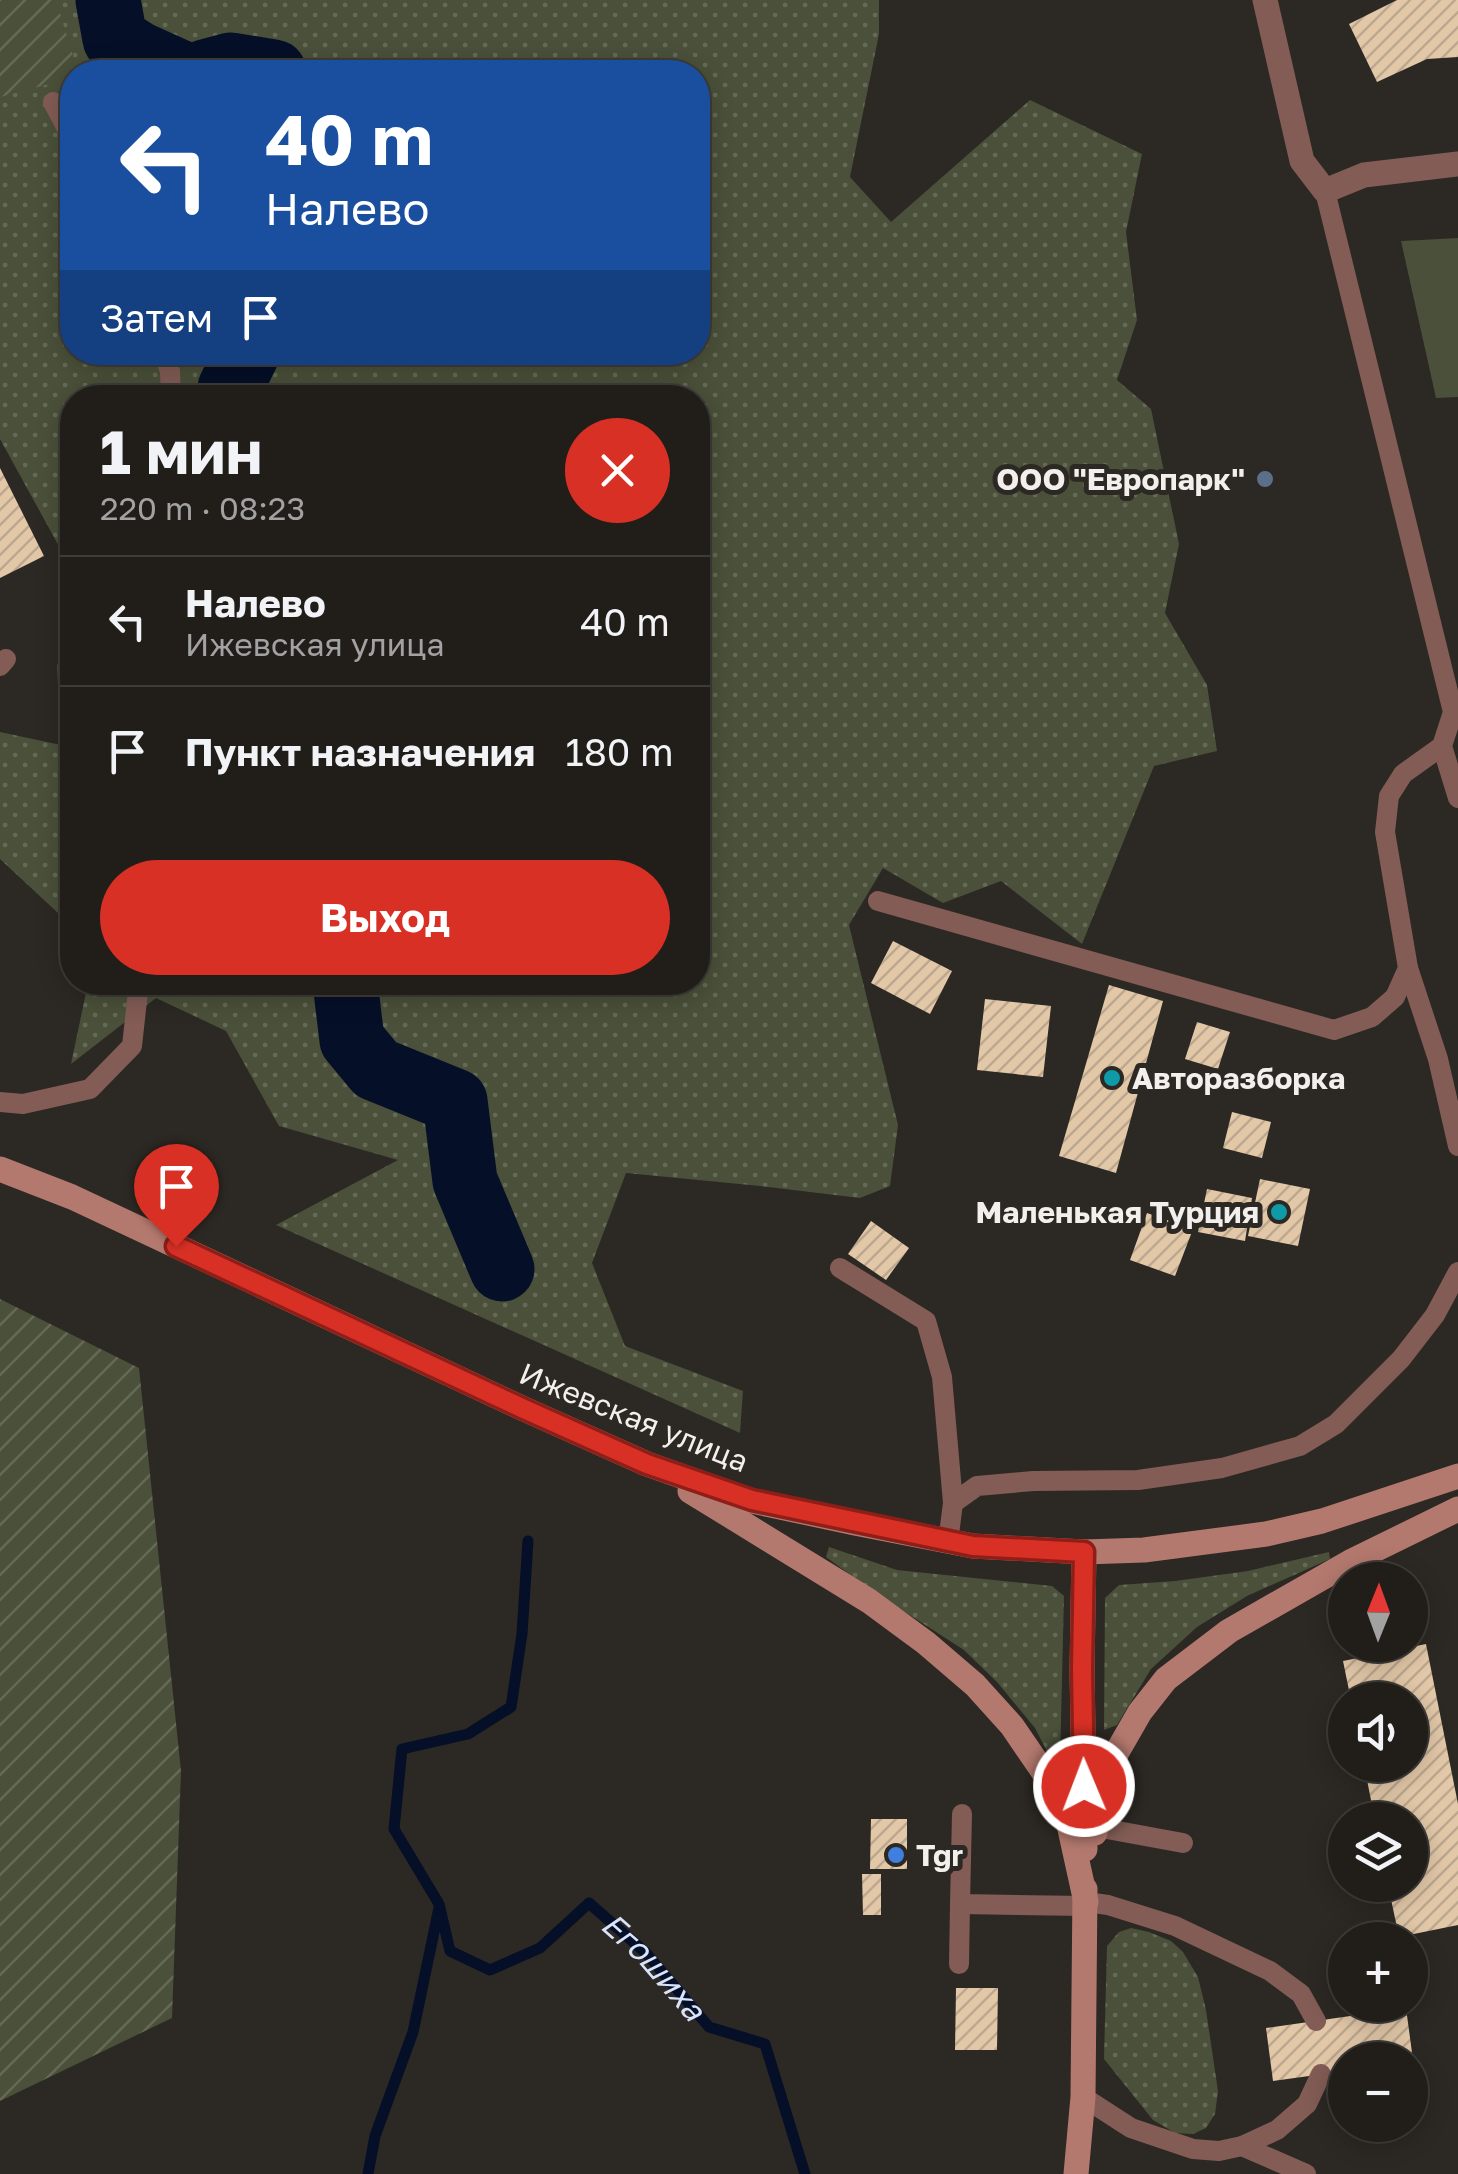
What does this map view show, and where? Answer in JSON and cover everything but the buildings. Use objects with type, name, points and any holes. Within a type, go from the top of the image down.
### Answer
[{"type":"street","points":[[1265,0],[1302,161],[1325,191],[1364,175],[1458,164]]},
{"type":"street","name":"Ижевская улица","points":[[0,1170],[72,1197],[647,1464],[752,1500],[948,1542],[1020,1550],[1144,1550],[1266,1534],[1322,1521],[1458,1476]]},
{"type":"street","points":[[647,1464],[869,1601],[976,1685],[1012,1726],[1064,1802],[1086,1904]]},
{"type":"street","points":[[1086,1904],[1098,1810],[1117,1752],[1140,1712],[1166,1679],[1229,1631],[1350,1562],[1458,1509]]},
{"type":"street","points":[[1076,2174],[1083,2097],[1086,1904],[1084,1552]]},
{"type":"lane","points":[[53,102],[60,115]]},
{"type":"lane","points":[[1325,191],[1453,712],[1442,746],[1458,795]]},
{"type":"lane","points":[[1442,746],[1403,774],[1390,796],[1385,832],[1408,968],[1438,1059],[1458,1146]]},
{"type":"lane","points":[[878,901],[1334,1030],[1372,1017],[1395,997],[1408,968]]},
{"type":"lane","points":[[0,1102],[23,1104],[90,1089],[132,1046],[137,995]]},
{"type":"lane","points":[[840,1268],[926,1321],[942,1376],[953,1503],[948,1542]]},
{"type":"lane","points":[[953,1503],[977,1486],[1138,1480],[1222,1468],[1300,1446],[1336,1424],[1401,1358],[1436,1315],[1458,1272]]},
{"type":"lane","points":[[959,1964],[962,1814]]},
{"type":"lane","points":[[1096,1826],[1182,1843]]},
{"type":"lane","points":[[960,1904],[1108,1905],[1175,1926],[1270,1972],[1301,1994],[1316,2021]]},
{"type":"lane","points":[[1083,2097],[1130,2128],[1193,2149],[1219,2150],[1242,2146],[1277,2130],[1307,2104],[1321,2074]]},
{"type":"lane","points":[[1242,2146],[1306,2174]]},
{"type":"green space","points":[[0,0],[879,0],[879,34],[850,177],[891,222],[1030,100],[1142,154],[1126,232],[1137,320],[1117,380],[1151,409],[1179,544],[1165,613],[1207,685],[1217,751],[1154,766],[1082,944],[1001,881],[943,903],[883,868],[849,925],[898,1125],[890,1186],[860,1198],[626,1173],[592,1263],[625,1346],[743,1391],[740,1433],[276,1225],[398,1160],[279,1126],[226,1031],[156,998],[71,1064],[85,995],[710,995],[710,385],[60,385],[60,548],[0,439]]},
{"type":"green space","points":[[0,0],[56,0],[74,60],[60,60],[60,81],[0,97]]},
{"type":"green space","points":[[1458,238],[1458,397],[1436,398],[1401,241]]},
{"type":"green space","points":[[60,660],[60,725],[57,665]]},
{"type":"green space","points":[[0,732],[60,745],[60,915],[0,859]]},
{"type":"green space","points":[[0,1299],[139,1368],[181,1771],[172,2018],[0,2101]]},
{"type":"green space","points":[[829,1547],[897,1570],[1052,1586],[1064,1596],[1060,1762],[1054,1765],[1035,1728],[964,1650],[826,1557]]},
{"type":"green space","points":[[1329,1552],[1330,1559],[1247,1596],[1197,1627],[1151,1669],[1117,1725],[1104,1730],[1105,1598],[1119,1585],[1248,1571]]},
{"type":"green space","points":[[1131,1928],[1171,1941],[1198,1977],[1218,2091],[1215,2114],[1206,2128],[1193,2134],[1175,2133],[1153,2120],[1104,2059],[1107,1946],[1119,1932]]},
{"type":"waterway","name":"Егошиха","points":[[108,0],[115,39],[152,60]]},
{"type":"waterway","name":"Егошиха","points":[[232,385],[242,365]]},
{"type":"waterway","name":"Егошиха","points":[[347,995],[352,1040],[376,1069],[455,1101],[465,1181],[502,1269]]},
{"type":"waterway","name":"Егошиха","points":[[528,1541],[522,1634],[511,1707],[468,1734],[402,1749],[394,1829],[439,1904],[450,1951],[490,1970],[540,1948],[589,1903],[646,1953],[709,2027],[765,2044],[805,2174]]},
{"type":"waterway","points":[[368,2174],[375,2136],[413,2032],[439,1908]]},
{"type":"place","name":"ООО \"Европарк\"","points":[[1265,479]]},
{"type":"place","name":"Авторазборка","points":[[1112,1078]]},
{"type":"place","name":"Маленькая Турция","points":[[1279,1212]]},
{"type":"place","name":"Tgr","points":[[896,1855]]},
{"type":"route","points":[[176,1246],[647,1464],[752,1500],[973,1546],[1084,1552],[1084,1786]]}]
